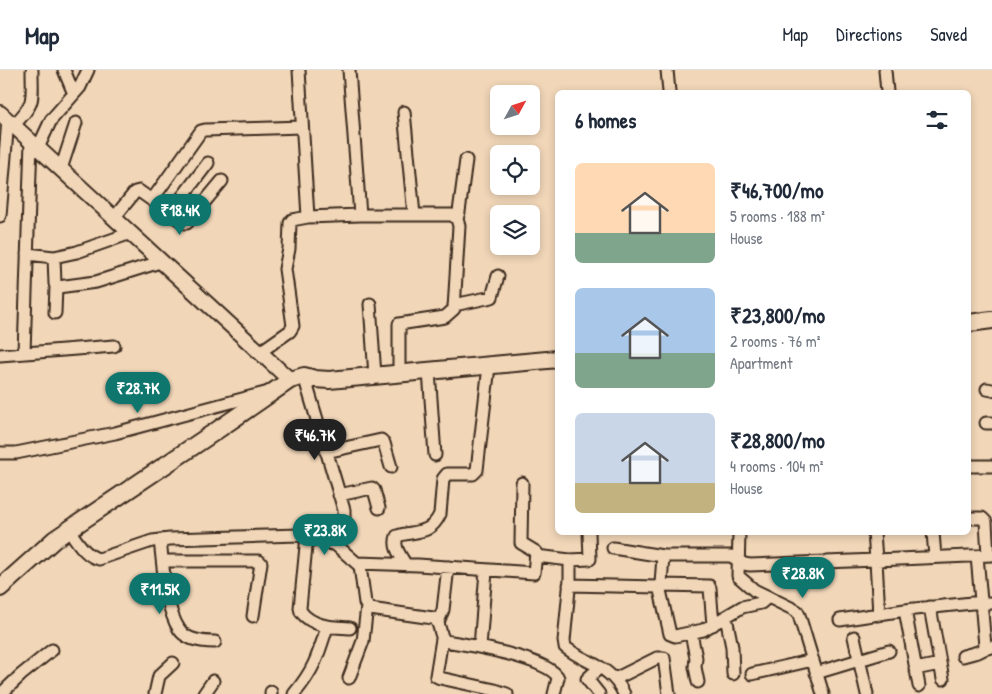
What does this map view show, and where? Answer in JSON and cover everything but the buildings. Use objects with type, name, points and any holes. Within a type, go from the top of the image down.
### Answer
[{"type":"highway","points":[[971,323],[992,320]]},
{"type":"highway","points":[[0,588],[55,539],[290,382],[555,359]]},
{"type":"main road","points":[[7,120],[260,352],[290,382]]},
{"type":"street","points":[[0,216],[7,120],[30,107],[32,101],[32,70]]},
{"type":"street","points":[[64,70],[74,94]]},
{"type":"street","points":[[24,353],[27,254],[34,145],[51,120],[82,83],[88,70]]},
{"type":"street","points":[[298,70],[308,217]]},
{"type":"street","points":[[349,70],[360,215]]},
{"type":"street","points":[[667,70],[669,90]]},
{"type":"street","points":[[885,70],[887,90]]},
{"type":"street","points":[[404,112],[414,215]]},
{"type":"street","points":[[60,169],[76,123]]},
{"type":"street","points":[[152,200],[201,131],[302,127]]},
{"type":"street","points":[[399,373],[399,324],[445,317],[454,309],[459,226],[457,219],[460,210],[466,160]]},
{"type":"street","points":[[170,213],[208,162]]},
{"type":"street","points":[[114,218],[136,191],[139,191],[184,223],[190,222],[222,182]]},
{"type":"street","points":[[260,352],[292,329],[285,269],[290,223],[295,219],[360,215],[414,215],[452,216],[457,219]]},
{"type":"street","points":[[27,254],[54,257],[77,252],[131,233]]},
{"type":"street","points":[[54,257],[55,313]]},
{"type":"street","points":[[56,286],[62,287],[96,282],[160,262]]},
{"type":"street","points":[[454,305],[492,297],[498,276]]},
{"type":"street","points":[[370,304],[375,376]]},
{"type":"street","points":[[0,355],[114,346]]},
{"type":"street","points":[[406,565],[397,550],[396,539],[398,536],[426,531],[438,518],[443,479],[447,474],[474,474],[477,470],[489,366]]},
{"type":"street","points":[[429,371],[435,455]]},
{"type":"street","points":[[0,452],[16,453],[115,433],[290,382],[326,452],[339,495],[345,518],[339,547]]},
{"type":"street","points":[[326,452],[381,440],[384,443],[391,467]]},
{"type":"street","points":[[971,466],[992,466]]},
{"type":"street","points":[[69,530],[88,554],[93,558],[100,559],[160,540],[291,535],[307,536],[339,547],[348,557],[358,563],[448,567],[534,574],[535,551],[521,543],[522,483]]},
{"type":"street","points":[[339,495],[372,488],[379,508]]},
{"type":"street","points":[[963,656],[989,648],[986,603],[986,522],[982,518],[971,518]]},
{"type":"street","points":[[536,556],[570,560],[590,559],[589,535]]},
{"type":"street","points":[[739,535],[738,573],[741,579],[754,590],[796,611],[799,615],[822,694]]},
{"type":"street","points":[[874,535],[879,614]]},
{"type":"street","points":[[934,535],[935,557]]},
{"type":"street","points":[[307,536],[300,608],[303,614],[318,624],[327,627],[350,628]]},
{"type":"street","points":[[160,540],[168,598],[178,628],[196,640],[215,642]]},
{"type":"street","points":[[613,548],[663,556],[731,556],[750,565],[986,555]]},
{"type":"street","points":[[663,556],[660,586],[670,634],[675,636],[703,630],[742,607],[761,603],[768,597]]},
{"type":"street","points":[[570,560],[565,647],[615,679],[624,694]]},
{"type":"street","points":[[163,561],[260,561],[253,616]]},
{"type":"street","points":[[349,678],[364,641],[367,606],[358,563]]},
{"type":"street","points":[[448,567],[443,610],[438,622],[442,639],[436,676],[507,694]]},
{"type":"street","points":[[480,647],[486,571]]},
{"type":"street","points":[[569,585],[709,586],[714,625]]},
{"type":"street","points":[[840,620],[930,607],[986,603]]},
{"type":"street","points":[[367,606],[375,610],[433,618],[438,622]]},
{"type":"street","points":[[930,607],[943,679]]},
{"type":"street","points":[[905,610],[918,686]]},
{"type":"street","points":[[726,617],[732,644],[733,674]]},
{"type":"street","points":[[294,694],[312,670],[327,627]]},
{"type":"street","points":[[691,633],[698,682]]},
{"type":"street","points":[[854,637],[867,694]]},
{"type":"street","points":[[442,639],[508,654],[553,671],[558,678],[554,694]]},
{"type":"street","points":[[1,694],[21,674],[52,650]]},
{"type":"street","points":[[816,672],[888,652]]},
{"type":"street","points":[[615,679],[658,658],[664,658],[669,694]]},
{"type":"street","points":[[752,674],[813,660]]},
{"type":"street","points":[[156,694],[159,676],[172,663]]},
{"type":"street","points":[[915,669],[940,664]]},
{"type":"street","points":[[599,694],[587,679],[600,668]]},
{"type":"street","points":[[204,694],[213,681]]}]
